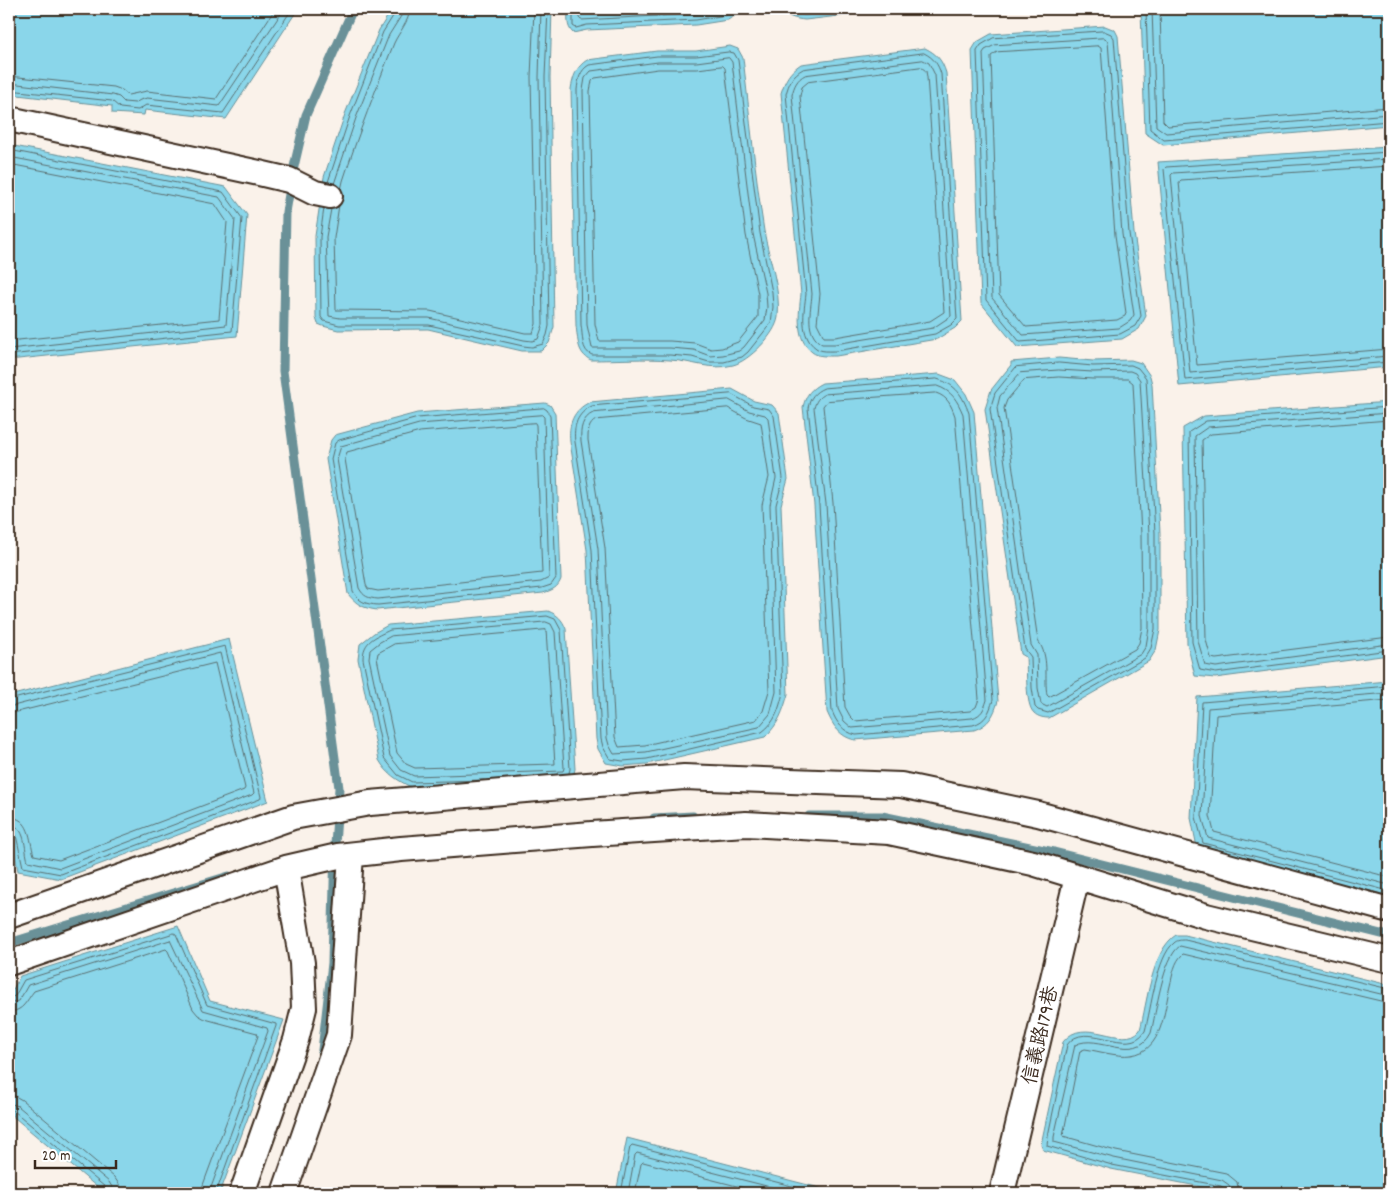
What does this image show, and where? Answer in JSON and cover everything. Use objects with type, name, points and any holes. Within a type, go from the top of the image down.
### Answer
[{"type":"street","points":[[9,119],[289,180],[323,194]]},
{"type":"street","points":[[9,916],[293,817],[370,803],[684,777],[901,785],[1038,814],[1389,910]]},
{"type":"street","points":[[9,963],[295,865],[345,855],[592,834],[746,824],[889,832],[1033,863],[1206,916],[1389,960]]},
{"type":"street","points":[[284,1193],[340,1035],[345,855]]},
{"type":"street","points":[[242,1193],[296,1040],[304,1008],[295,865]]},
{"type":"street","name":"信義路179巷","points":[[1002,1193],[1077,877]]},
{"type":"water","points":[[9,9],[298,9],[226,119],[145,110],[144,115],[112,113],[112,106],[9,94]]},
{"type":"water","points":[[392,9],[552,9],[550,77],[554,327],[549,343],[541,351],[522,351],[428,329],[338,330],[318,324],[316,318],[315,236],[324,177],[345,114],[379,30]]},
{"type":"water","points":[[568,9],[743,9],[728,20],[696,25],[587,30],[573,33],[568,25]]},
{"type":"water","points":[[780,9],[899,9],[805,20],[791,17]]},
{"type":"water","points":[[1141,9],[1389,9],[1389,125],[1163,145],[1145,133]]},
{"type":"water","points":[[1105,26],[1115,30],[1118,36],[1134,233],[1146,316],[1139,329],[1122,339],[1017,347],[981,303],[972,50],[977,42],[991,34]]},
{"type":"water","points":[[730,46],[738,49],[743,58],[764,231],[778,296],[776,324],[767,339],[754,353],[733,365],[725,367],[660,359],[591,360],[581,350],[576,326],[571,89],[576,73],[587,60],[657,51],[696,51]]},
{"type":"water","points":[[925,48],[939,58],[946,73],[962,321],[955,328],[937,339],[836,356],[817,355],[807,347],[799,325],[801,294],[781,93],[790,73],[801,64]]},
{"type":"water","points":[[9,145],[226,187],[247,215],[237,336],[9,360]]},
{"type":"water","points":[[1389,147],[1389,367],[1179,386],[1158,162]]},
{"type":"water","points":[[1059,358],[1093,361],[1131,360],[1141,363],[1150,376],[1160,533],[1160,630],[1156,650],[1149,661],[1047,718],[1034,713],[1029,703],[1026,657],[1021,654],[985,409],[991,390],[1011,365],[1011,362]]},
{"type":"water","points":[[939,374],[955,380],[966,394],[974,412],[998,701],[990,719],[984,725],[974,730],[850,739],[841,734],[827,712],[814,505],[803,407],[809,393],[822,383]]},
{"type":"water","points":[[732,389],[754,401],[772,405],[779,413],[788,479],[781,505],[788,694],[784,706],[777,722],[765,737],[647,764],[623,766],[606,763],[598,749],[596,739],[587,550],[570,442],[570,429],[573,418],[579,409],[590,402]]},
{"type":"water","points":[[1389,402],[1389,655],[1215,678],[1195,676],[1187,643],[1183,428],[1204,416]]},
{"type":"water","points":[[545,403],[550,405],[555,413],[561,579],[556,587],[543,593],[377,610],[364,607],[354,601],[348,594],[326,459],[331,440],[335,435],[417,413]]},
{"type":"water","points":[[548,611],[559,618],[566,629],[575,769],[573,777],[562,784],[411,787],[389,773],[379,760],[358,659],[360,644],[388,625]]},
{"type":"water","points":[[229,639],[268,801],[61,879],[18,871],[9,824],[9,696]]},
{"type":"water","points":[[1389,681],[1389,896],[1197,847],[1191,818],[1197,697]]},
{"type":"water","points":[[178,926],[210,1001],[284,1020],[220,1193],[104,1193],[9,1113],[9,997],[20,976]]},
{"type":"water","points":[[1176,935],[1185,935],[1389,985],[1389,1193],[1232,1193],[1111,1169],[1043,1150],[1041,1145],[1063,1042],[1072,1034],[1082,1031],[1124,1037],[1133,1035],[1140,1030],[1156,965],[1161,952]]},
{"type":"water","points":[[627,1138],[839,1193],[616,1193]]},
{"type":"waterway","points":[[321,1059],[332,963],[335,845],[339,788],[283,371],[286,212],[306,115],[353,9]]},
{"type":"waterway","points":[[654,818],[693,816]]},
{"type":"waterway","points":[[809,816],[882,816],[1054,852],[1389,936]]},
{"type":"waterway","points":[[9,943],[229,876]]}]
